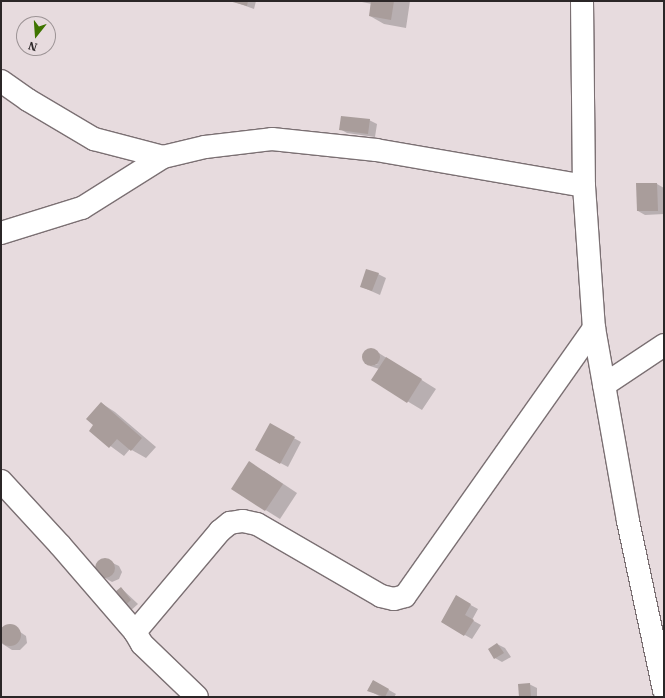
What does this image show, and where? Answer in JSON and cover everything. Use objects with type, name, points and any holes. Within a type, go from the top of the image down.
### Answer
[{"type":"street","points":[[582,1],[584,186],[594,328],[628,521],[664,690]]},
{"type":"street","points":[[1,81],[28,100],[94,139],[163,157]]},
{"type":"street","points":[[1,233],[82,208],[163,157],[205,147],[272,139],[376,150],[584,186]]},
{"type":"street","points":[[135,632],[220,531],[230,523],[243,521],[257,524],[382,596],[394,599],[405,596],[594,328]]},
{"type":"street","points":[[604,385],[664,345]]},
{"type":"street","points":[[1,481],[60,545],[135,632],[142,644],[196,697]]},
{"type":"building","points":[[229,1],[248,1],[247,6]]},
{"type":"building","points":[[371,1],[394,1],[391,20],[369,16]]},
{"type":"building","points":[[341,116],[370,119],[368,134],[339,130]]},
{"type":"building","points":[[636,183],[657,183],[658,211],[637,211]]},
{"type":"building","points":[[366,269],[379,273],[372,291],[360,287]]},
{"type":"building","points":[[371,348],[377,351],[380,357],[377,363],[371,366],[365,363],[362,357],[365,351]]},
{"type":"building","points":[[386,357],[422,379],[407,403],[371,380]]},
{"type":"building","points":[[101,402],[142,438],[131,451],[117,439],[109,448],[89,431],[93,425],[86,419]]},
{"type":"building","points":[[270,423],[295,437],[280,464],[255,450]]},
{"type":"building","points":[[249,461],[283,484],[265,511],[231,489]]},
{"type":"building","points":[[105,558],[112,561],[115,568],[112,575],[105,578],[98,575],[95,568],[98,561]]},
{"type":"building","points":[[121,587],[131,600],[120,610],[109,597]]},
{"type":"building","points":[[456,595],[471,604],[465,615],[474,620],[464,636],[441,622]]},
{"type":"building","points":[[10,624],[18,627],[21,635],[18,643],[10,646],[2,643],[-1,635],[2,627]]},
{"type":"building","points":[[497,643],[504,653],[494,659],[488,649]]},
{"type":"building","points":[[373,680],[389,689],[385,697],[367,691]]},
{"type":"building","points":[[530,683],[531,697],[519,697],[518,684]]}]
